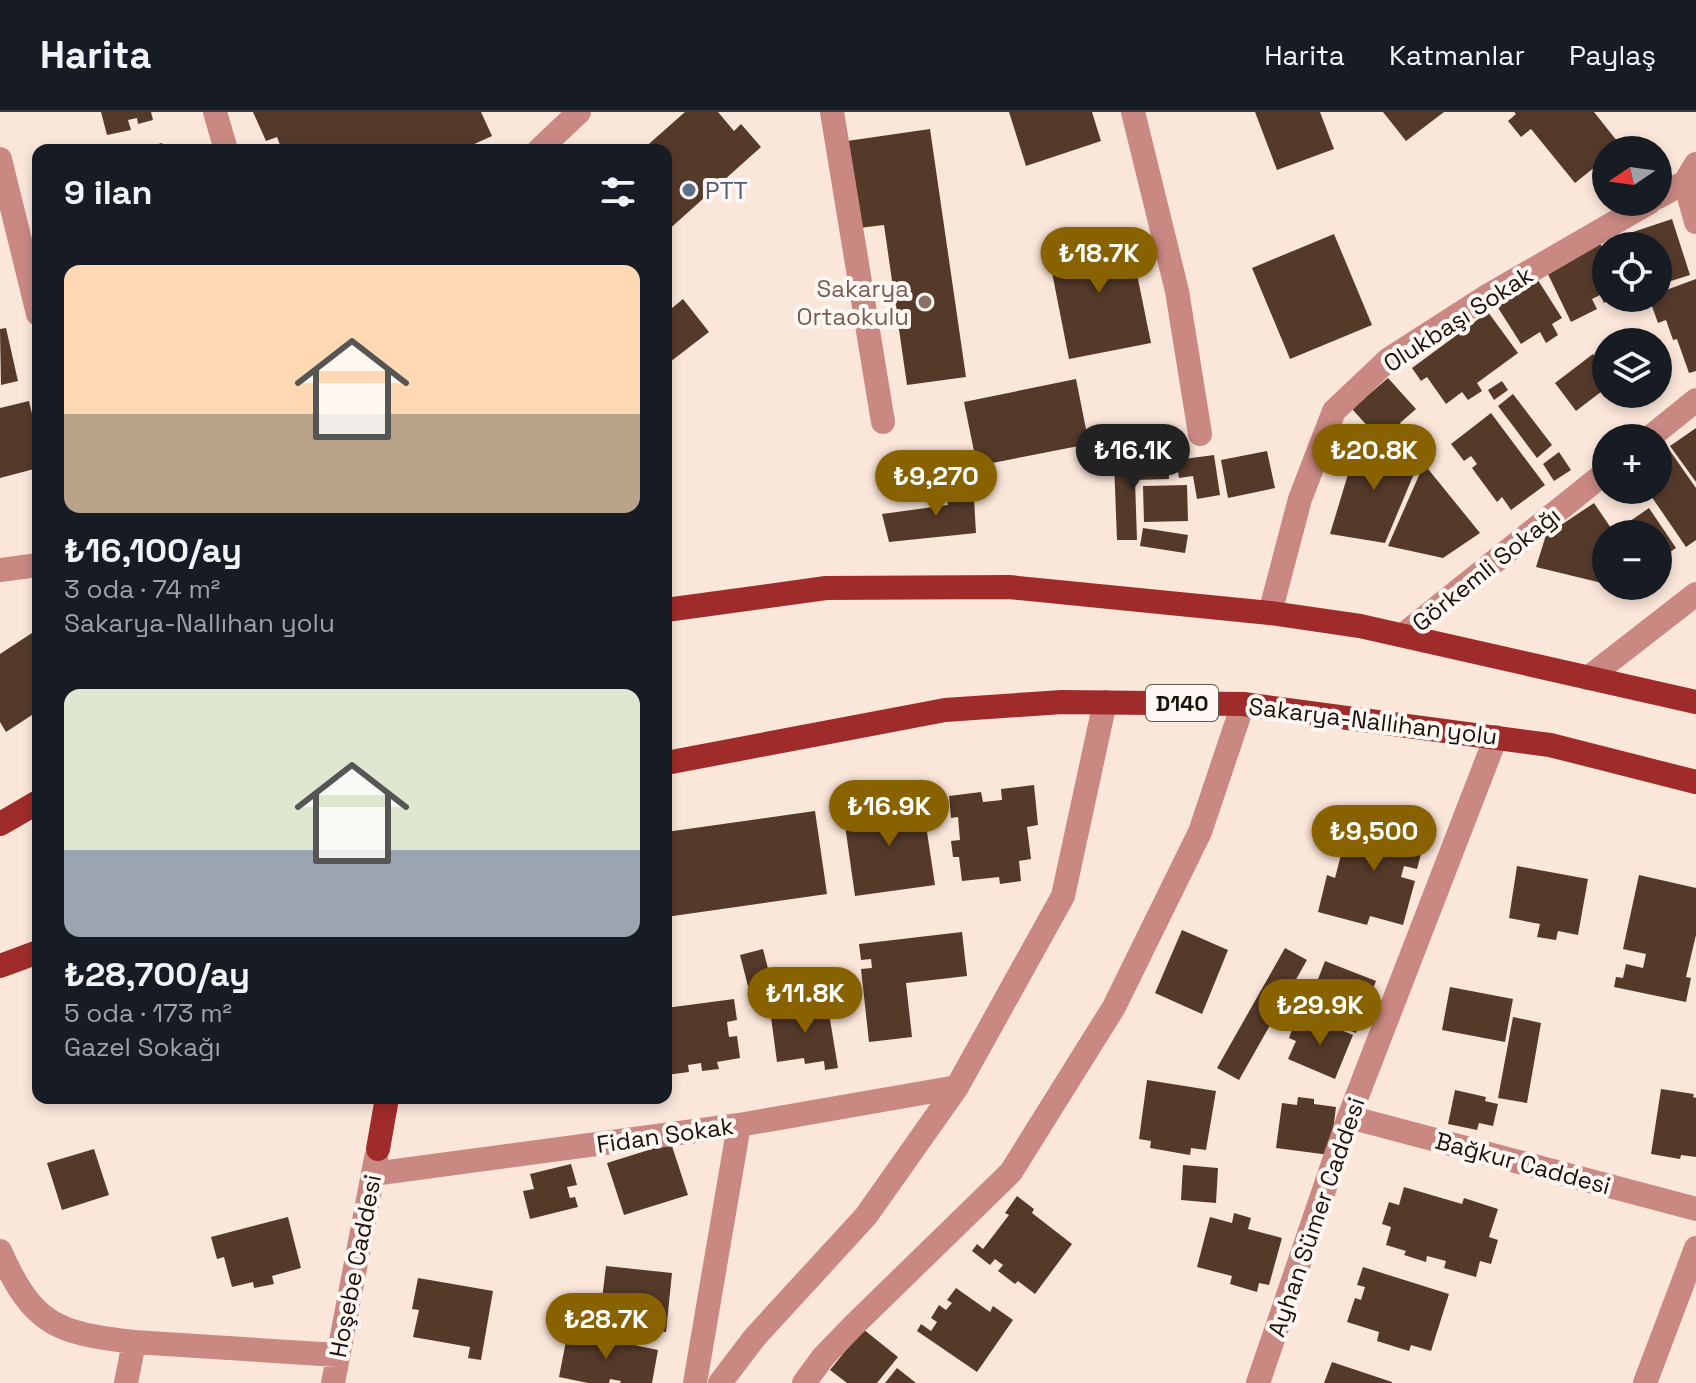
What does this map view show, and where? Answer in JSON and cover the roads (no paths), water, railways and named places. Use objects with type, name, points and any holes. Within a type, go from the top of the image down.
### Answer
[{"type":"main road","points":[[672,609],[826,588],[1009,587],[1270,613],[1403,635],[1696,702]]},
{"type":"main road","name":"Sakarya-Nallıhan yolu","points":[[672,762],[945,710],[1062,702],[1243,704],[1550,745],[1696,782]]},
{"type":"main road","points":[[0,824],[32,805]]},
{"type":"main road","points":[[0,966],[32,954]]},
{"type":"main road","points":[[373,1104],[378,1149]]},
{"type":"main road","points":[[378,1149],[386,1104]]},
{"type":"street","points":[[215,112],[224,144]]},
{"type":"street","points":[[545,144],[579,112]]},
{"type":"street","points":[[832,112],[883,422]]},
{"type":"street","points":[[1133,112],[1177,291],[1200,434]]},
{"type":"street","points":[[0,159],[32,290]]},
{"type":"street","points":[[1672,186],[1690,173],[1696,222]]},
{"type":"street","name":"Olukbaşı Sokak","points":[[1270,613],[1300,499],[1334,411],[1389,359],[1484,298],[1626,216]]},
{"type":"street","points":[[1666,424],[1696,400]]},
{"type":"street","name":"Görkemli Sokağı","points":[[1403,635],[1592,483]]},
{"type":"street","points":[[0,570],[32,566]]},
{"type":"street","points":[[1588,678],[1696,594]]},
{"type":"street","points":[[720,1383],[755,1337],[866,1216],[957,1087],[1063,896],[1105,702]]},
{"type":"street","points":[[804,1383],[824,1356],[853,1326],[1011,1172],[1114,1007],[1200,832],[1243,704]]},
{"type":"street","name":"Ayhan Sümer Caddesi","points":[[1258,1383],[1349,1117],[1496,737]]},
{"type":"street","name":"Fidan Sokak","points":[[373,1174],[739,1125],[957,1087]]},
{"type":"street","name":"Bağkur Caddesi","points":[[1349,1117],[1696,1209]]},
{"type":"street","points":[[695,1383],[739,1125]]},
{"type":"street","name":"Hoşebe Caddesi","points":[[333,1383],[378,1149]]},
{"type":"street","points":[[1645,1383],[1696,1248]]},
{"type":"street","points":[[0,1251],[15,1285],[26,1299],[54,1323],[89,1337],[337,1355]]},
{"type":"street","points":[[126,1383],[134,1342]]},
{"type":"place","name":"PTT","points":[[689,190]]},
{"type":"place","name":"Sakarya Ortaokulu","points":[[925,302]]}]
